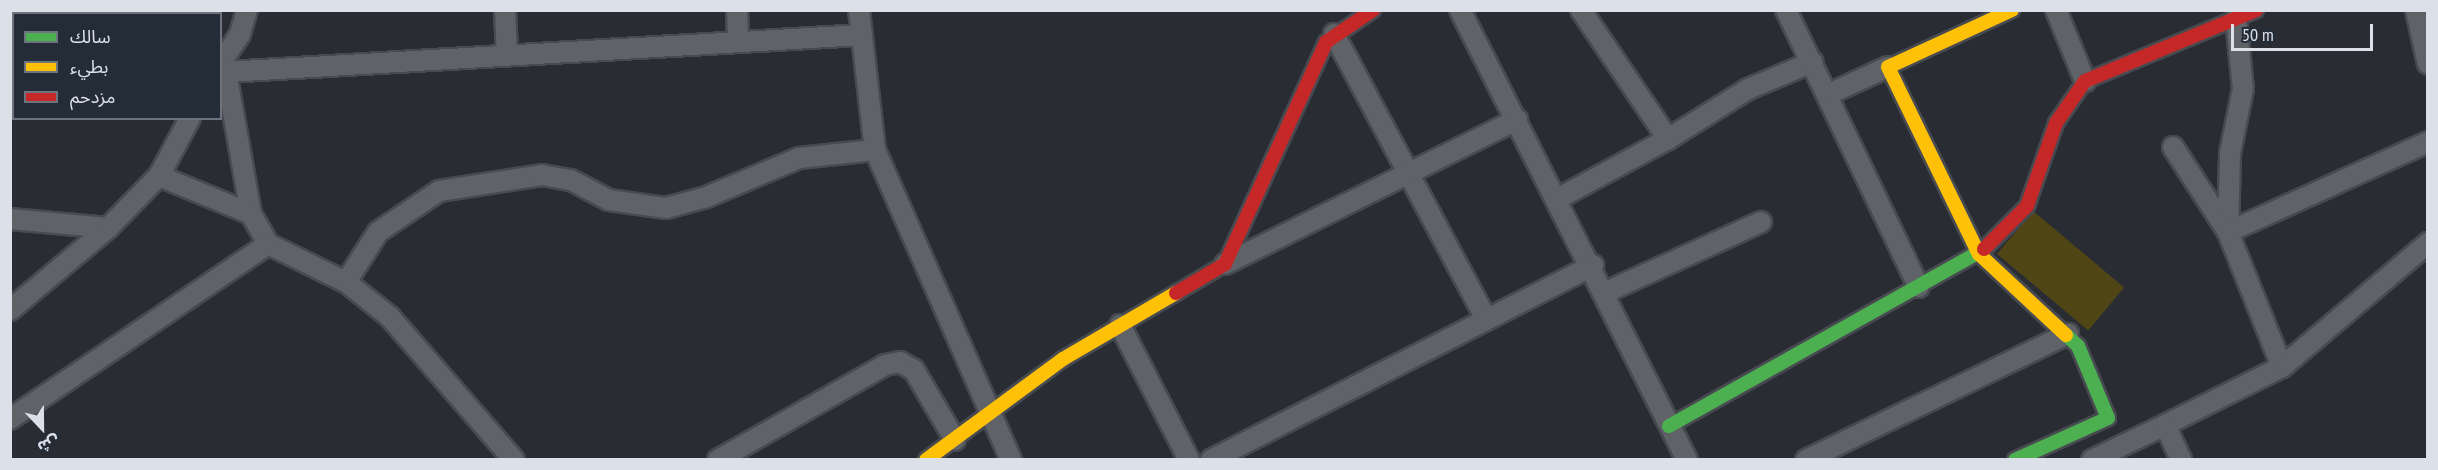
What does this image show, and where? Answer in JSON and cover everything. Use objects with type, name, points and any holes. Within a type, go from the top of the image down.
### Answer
[{"type":"street","points":[[247,10],[240,34],[222,68],[251,214],[268,244],[346,282],[422,350],[514,459]]},
{"type":"street","points":[[505,10],[507,55]]},
{"type":"street","points":[[737,10],[738,42]]},
{"type":"street","points":[[859,10],[875,150],[988,417],[1011,459]]},
{"type":"street","points":[[1225,264],[1326,42],[1334,34],[1373,10]]},
{"type":"street","points":[[1460,10],[1593,265],[1669,426],[1687,459]]},
{"type":"street","points":[[1581,10],[1668,139]]},
{"type":"street","points":[[1786,10],[1829,94],[1919,287]]},
{"type":"street","points":[[1829,94],[2013,10]]},
{"type":"street","points":[[2056,10],[2085,81]]},
{"type":"street","points":[[1669,426],[1979,254],[2027,206],[2056,123],[2085,81],[2256,10]]},
{"type":"street","points":[[2416,10],[2427,64]]},
{"type":"street","points":[[2228,232],[2229,153],[2243,89],[2236,20]]},
{"type":"street","points":[[222,68],[507,55],[861,34]]},
{"type":"street","points":[[1334,34],[1486,319]]},
{"type":"street","points":[[1557,199],[1668,139],[1748,89],[1813,62]]},
{"type":"street","points":[[1888,67],[1979,254],[2068,334],[2087,360],[2118,446]]},
{"type":"street","points":[[10,310],[108,228],[159,176],[189,120]]},
{"type":"street","points":[[926,459],[988,417],[1063,359],[1225,264],[1517,120]]},
{"type":"street","points":[[2228,232],[2427,142]]},
{"type":"street","points":[[2173,147],[2228,232],[2282,367]]},
{"type":"street","points":[[346,282],[378,232],[439,191],[542,175],[571,180],[609,200],[666,208],[704,198],[799,158],[875,150]]},
{"type":"street","points":[[159,176],[251,214]]},
{"type":"street","points":[[10,219],[108,228]]},
{"type":"street","points":[[1606,291],[1761,222]]},
{"type":"street","points":[[2091,459],[2282,367],[2427,243]]},
{"type":"street","points":[[10,419],[268,244]]},
{"type":"street","points":[[1211,459],[1593,265]]},
{"type":"street","points":[[1120,325],[1189,459]]},
{"type":"street","points":[[1806,459],[2068,334]]},
{"type":"street","points":[[718,459],[885,364],[900,362],[914,369],[955,440]]},
{"type":"street","points":[[2015,459],[2108,418]]},
{"type":"street","points":[[2165,425],[2181,459]]},
{"type":"shaded area","points":[[2033,211],[2124,287],[2088,330],[1997,254]]},
{"type":"traffic: fast","points":[[1669,426],[1984,249]]},
{"type":"traffic: fast","points":[[2015,460],[2108,418],[2078,346],[2066,335]]},
{"type":"traffic: slow","points":[[2012,10],[1888,67],[1979,254],[2066,335]]},
{"type":"traffic: slow","points":[[926,460],[1063,359],[1176,293]]},
{"type":"traffic: jam","points":[[1176,293],[1225,264],[1326,42],[1373,10]]},
{"type":"traffic: jam","points":[[1984,249],[2027,206],[2056,123],[2085,81],[2256,10]]}]
